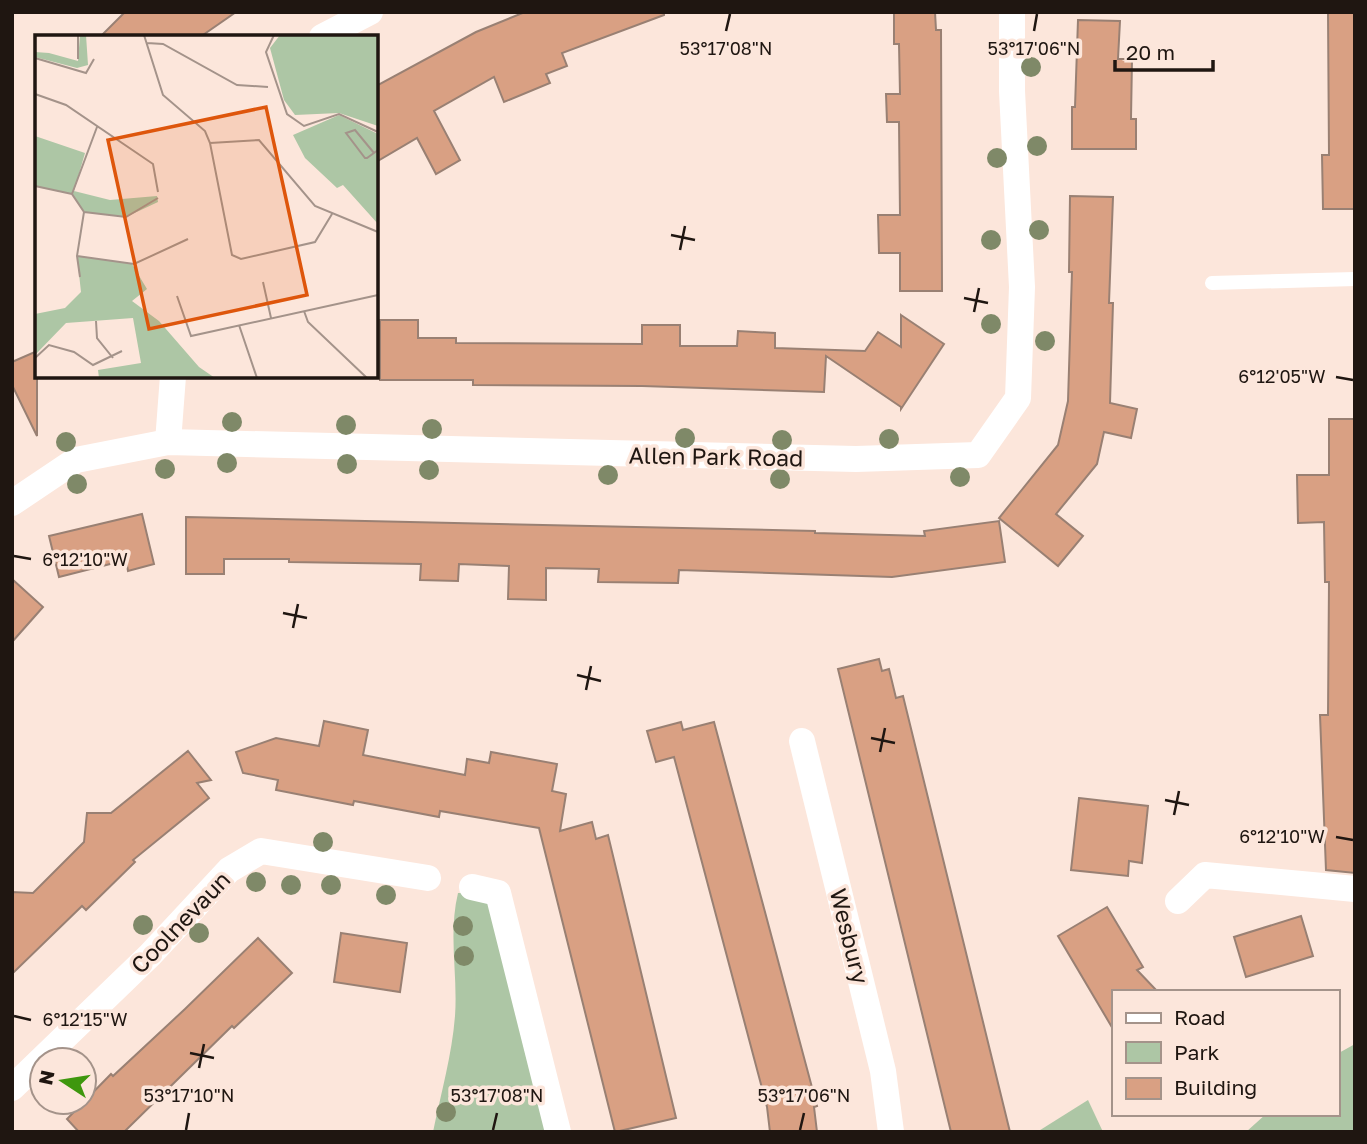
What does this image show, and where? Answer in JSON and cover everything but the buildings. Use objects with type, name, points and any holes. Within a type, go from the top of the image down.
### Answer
[{"type":"street","points":[[326,35],[370,12]]},
{"type":"street","name":"Allen Park Road","points":[[12,503],[76,460],[168,442],[842,459],[978,455],[1018,398],[1022,287],[1012,91],[1012,12]]},
{"type":"street","points":[[168,442],[173,378]]},
{"type":"street","name":"Wesbury","points":[[802,741],[883,1071],[891,1132]]},
{"type":"street","name":"Coolnevaun","points":[[12,1088],[150,955],[229,870],[261,851],[428,878]]},
{"type":"street","points":[[1178,901],[1205,875],[1355,888]]},
{"type":"street","points":[[472,887],[498,893],[558,1132]]},
{"type":"lane","points":[[1212,282],[1355,279]]},
{"type":"green space","points":[[458,893],[498,893],[558,1132],[433,1132],[454,1031],[456,1000],[453,939]]},
{"type":"green space","points":[[1355,1044],[1355,1132],[1246,1132],[1264,1116],[1339,1116],[1339,1053]]},
{"type":"green space","points":[[1088,1100],[1103,1132],[1037,1132]]}]
